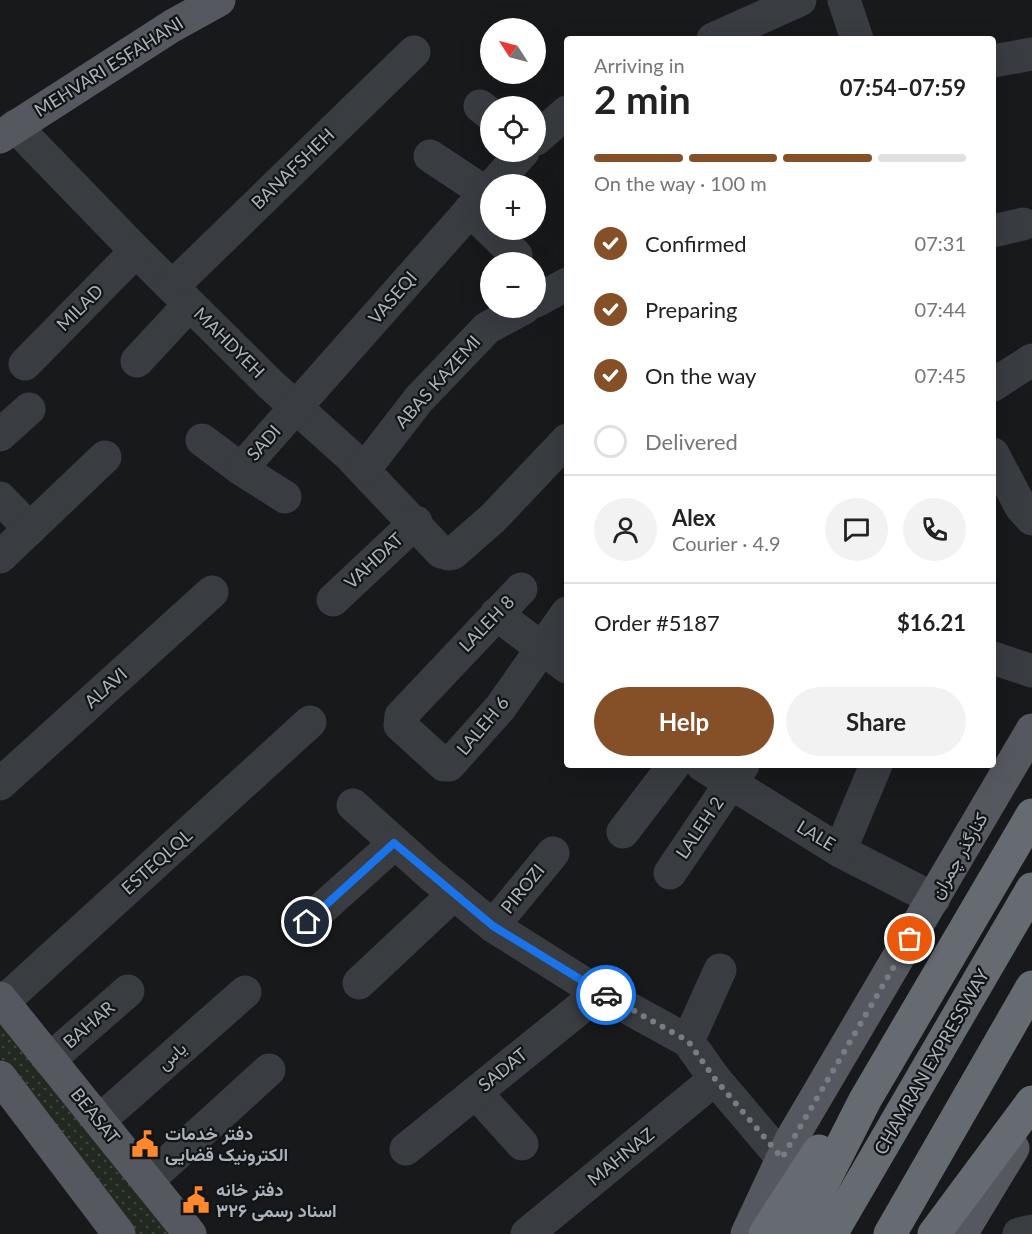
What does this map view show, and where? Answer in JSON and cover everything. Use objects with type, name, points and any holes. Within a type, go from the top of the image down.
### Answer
[{"type":"highway","points":[[797,1234],[865,1100],[1032,815]]},
{"type":"highway","name":"CHAMRAN EXPRESSWAY","points":[[831,1234],[1032,889]]},
{"type":"highway","points":[[765,1234],[976,911]]},
{"type":"highway","points":[[890,1234],[1032,987]]},
{"type":"highway","points":[[965,1103],[1032,1008]]},
{"type":"highway","points":[[934,1234],[1032,1102]]},
{"type":"main road","name":"MEHVARI ESFAHANI","points":[[8,131],[172,26],[219,0]]},
{"type":"main road","name":"کنارگذر چمران","points":[[747,1234],[782,1158],[1032,730]]},
{"type":"main road","name":"BEASAT","points":[[2,1000],[190,1234]]},
{"type":"main road","points":[[0,1077],[119,1234]]},
{"type":"main road","points":[[961,1234],[1032,1119]]},
{"type":"street","points":[[720,36],[800,0]]},
{"type":"street","points":[[844,0],[856,36]]},
{"type":"street","name":"BANAFSHEH","points":[[137,361],[181,296],[414,51]]},
{"type":"street","points":[[996,60],[1032,54]]},
{"type":"street","points":[[546,130],[564,115]]},
{"type":"street","name":"MAHDYEH","points":[[8,131],[364,470],[416,522],[441,552],[453,553],[493,518],[564,443]]},
{"type":"street","points":[[430,156],[480,191]]},
{"type":"street","name":"VASEQI","points":[[503,174],[514,162]]},
{"type":"street","name":"VASEQI","points":[[296,407],[480,200]]},
{"type":"street","name":"MILAD","points":[[25,364],[136,251]]},
{"type":"street","points":[[546,296],[564,286]]},
{"type":"street","name":"ABAS KAZEMI","points":[[364,470],[419,399],[487,328],[506,318]]},
{"type":"street","points":[[996,383],[1032,360]]},
{"type":"street","name":"SADI","points":[[202,440],[241,470],[296,407]]},
{"type":"street","points":[[0,435],[29,409]]},
{"type":"street","points":[[0,557],[105,457]]},
{"type":"street","points":[[996,460],[1021,507],[1032,519]]},
{"type":"street","points":[[241,470],[285,497]]},
{"type":"street","points":[[0,498],[30,528]]},
{"type":"street","name":"VAHDAT","points":[[333,600],[416,522]]},
{"type":"street","name":"LALEH 8","points":[[454,658],[521,590]]},
{"type":"street","name":"ALAVI","points":[[0,784],[212,592]]},
{"type":"street","points":[[496,614],[555,658],[564,624]]},
{"type":"street","name":"LALEH 6","points":[[454,658],[401,716],[400,725],[447,766],[500,708],[555,658]]},
{"type":"street","points":[[996,659],[1032,671]]},
{"type":"street","name":"ESTEQLQL","points":[[2,1000],[310,722]]},
{"type":"street","points":[[623,832],[672,768]]},
{"type":"street","name":"LALE","points":[[714,768],[737,774],[840,851],[934,899]]},
{"type":"street","points":[[840,851],[875,768]]},
{"type":"street","name":"LALEH 2","points":[[670,873],[737,774]]},
{"type":"street","points":[[353,805],[394,843],[493,926],[600,992],[688,1041],[715,1079],[782,1158]]},
{"type":"street","points":[[307,922],[394,843]]},
{"type":"street","name":"PIROZI","points":[[493,926],[553,853]]},
{"type":"street","points":[[359,983],[454,894]]},
{"type":"street","points":[[688,1041],[720,970]]},
{"type":"street","name":"BAHAR","points":[[50,1060],[128,991]]},
{"type":"street","name":"یاس","points":[[99,1121],[245,992]]},
{"type":"street","name":"SADAT","points":[[406,1149],[600,992]]},
{"type":"street","points":[[147,1181],[269,1070]]},
{"type":"street","name":"MAHNAZ","points":[[527,1234],[715,1079]]},
{"type":"street","points":[[476,1093],[522,1144]]},
{"type":"street","points":[[1019,1234],[1032,1231]]},
{"type":"shaded area","points":[[0,1024],[170,1234],[135,1234],[0,1058]]},
{"type":"way so far","points":[[606,995],[688,1041],[715,1079],[782,1158],[910,939]]},
{"type":"place","name":"دفتر خدمات الکترونیک قضایی","points":[[145,1144]]},
{"type":"place","name":"دفتر خانه اسناد رسمی ۳۲۶","points":[[196,1200]]},
{"type":"route","points":[[307,922],[394,843],[493,926],[606,995]]}]
